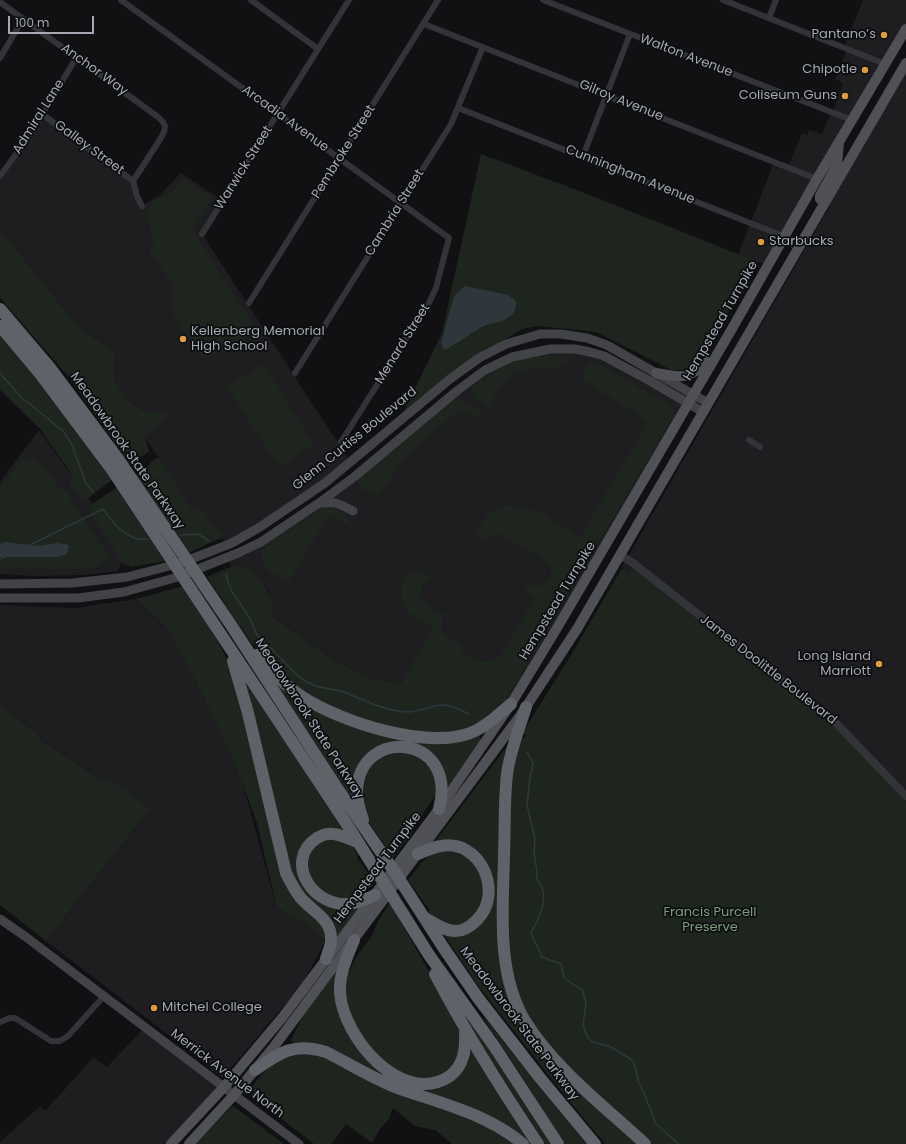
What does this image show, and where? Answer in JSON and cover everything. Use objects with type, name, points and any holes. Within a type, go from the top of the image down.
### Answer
[{"type":"highway","name":"Meadowbrook State Parkway","points":[[0,309],[51,369],[116,456],[478,998],[540,1078],[595,1144]]},
{"type":"highway","name":"Meadowbrook State Parkway","points":[[0,326],[40,374],[100,454],[344,820],[429,955],[489,1039],[558,1144]]},
{"type":"highway","points":[[240,640],[282,682],[301,696],[336,715],[385,730],[423,738],[440,739],[459,737],[477,730],[511,704]]},
{"type":"highway","points":[[229,648],[248,713],[286,873],[294,890],[324,918],[330,928],[332,939],[326,959]]},
{"type":"highway","points":[[526,707],[507,773],[505,801],[504,937],[508,976],[512,992],[525,1020],[543,1047],[564,1070],[645,1144]]},
{"type":"highway","points":[[366,830],[358,801],[358,781],[369,760],[381,751],[389,748],[401,746],[410,747],[432,760],[437,767],[441,780],[442,799],[439,809]]},
{"type":"highway","points":[[357,842],[333,834],[320,836],[311,841],[303,858],[304,876],[312,890],[318,896],[336,904],[357,903],[380,895]]},
{"type":"highway","points":[[418,854],[442,845],[459,847],[476,857],[482,865],[489,885],[489,896],[486,907],[480,917],[466,929],[450,931],[423,917]]},
{"type":"highway","points":[[397,905],[464,1029],[510,1103],[538,1144]]},
{"type":"highway","points":[[354,940],[343,969],[341,979],[340,993],[343,1008],[349,1025],[356,1038],[382,1067],[397,1077],[412,1083],[424,1085],[439,1082],[452,1074],[461,1062],[466,1046],[464,1029]]},
{"type":"highway","points":[[255,1070],[274,1056],[288,1050],[305,1047],[319,1050],[393,1086],[480,1117],[504,1130],[523,1144]]},
{"type":"main road","name":"Hempstead Turnpike","points":[[170,1144],[224,1087],[282,1018],[326,959],[401,868],[439,809],[511,704],[694,394],[838,142],[906,28]]},
{"type":"main road","name":"Hempstead Turnpike","points":[[401,868],[418,854],[526,707],[577,629],[906,63]]},
{"type":"main road","points":[[824,204],[820,196],[837,165],[839,156],[838,142]]},
{"type":"main road","name":"Glenn Curtiss Boulevard","points":[[0,584],[72,583],[144,574],[194,559],[232,543],[260,527],[332,477],[479,358],[506,344],[540,334],[561,334],[593,340],[608,345],[708,403]]},
{"type":"main road","points":[[656,373],[676,377],[686,376],[698,371],[708,361],[727,336]]},
{"type":"main road","points":[[590,352],[593,340]]},
{"type":"main road","name":"Glenn Curtiss Boulevard","points":[[0,598],[102,596],[124,592],[153,586],[197,571],[238,554],[261,542],[319,503],[354,477],[438,406],[485,370],[512,357],[550,349],[575,349],[604,356],[703,412]]},
{"type":"main road","points":[[319,503],[330,501],[353,511]]},
{"type":"main road","points":[[272,534],[278,526],[282,512]]},
{"type":"main road","name":"Hempstead Turnpike","points":[[189,1144],[255,1070],[354,940],[380,895]]},
{"type":"main road","name":"Merrick Avenue North","points":[[0,914],[26,937]]},
{"type":"main road","name":"Merrick Avenue North","points":[[0,919],[26,937],[299,1144]]},
{"type":"street","name":"Arcadia Avenue","points":[[122,0],[449,238]]},
{"type":"street","points":[[251,0],[318,49]]},
{"type":"street","name":"Warwick Street","points":[[202,234],[349,0]]},
{"type":"street","name":"Pembroke Street","points":[[249,303],[438,0]]},
{"type":"street","name":"Walton Avenue","points":[[543,0],[852,120]]},
{"type":"street","points":[[723,0],[885,64]]},
{"type":"street","points":[[769,18],[776,0]]},
{"type":"street","name":"Anchor Way","points":[[0,2],[158,116],[168,126],[133,181]]},
{"type":"street","points":[[0,58],[23,19]]},
{"type":"street","name":"Gilroy Avenue","points":[[424,24],[817,179]]},
{"type":"street","points":[[582,156],[630,34]]},
{"type":"street","name":"Cambria Street","points":[[295,373],[451,124],[483,47]]},
{"type":"street","name":"Admiral Lane","points":[[0,176],[30,135],[76,58]]},
{"type":"street","name":"Cunningham Avenue","points":[[458,108],[801,243]]},
{"type":"street","name":"Galley Street","points":[[42,114],[133,181],[137,196],[142,206]]},
{"type":"street","name":"Menard Street","points":[[341,442],[430,301],[436,288],[449,238]]},
{"type":"street","points":[[749,440],[760,447]]},
{"type":"street","name":"James Doolittle Boulevard","points":[[620,555],[836,723],[906,796]]},
{"type":"street","points":[[0,1022],[10,1018],[15,1018],[52,1042],[60,1041],[68,1036],[104,996]]},
{"type":"shaded area","points":[[863,0],[906,0],[906,28],[768,265],[738,255],[774,162],[788,167],[802,133],[807,135],[809,130],[822,134],[831,112],[833,113],[843,83],[835,79],[847,49],[844,47]]},
{"type":"shaded area","points":[[906,66],[906,811],[841,738],[622,567],[829,207],[826,203]]},
{"type":"shaded area","name":"Kellenberg Memorial High School","points":[[42,114],[133,181],[142,206],[160,195],[181,173],[223,201],[202,234],[351,463],[231,542],[207,534],[142,432],[146,412],[127,400],[114,378],[115,353],[77,325],[0,229],[0,176]]},
{"type":"shaded area","points":[[465,286],[508,295],[516,301],[515,310],[507,319],[488,325],[444,350],[441,343],[454,296]]},
{"type":"shaded area","points":[[552,350],[601,356],[689,406],[514,696],[496,715],[402,683],[369,679],[331,658],[272,616],[274,602],[267,589],[250,570],[243,566],[232,567],[227,560],[308,511],[449,398],[511,358]]},
{"type":"shaded area","points":[[39,430],[126,551],[118,571],[83,575],[33,576],[0,574],[0,482]]},
{"type":"shaded area","points":[[5,542],[37,546],[57,543],[69,545],[67,554],[58,557],[0,557],[0,544]]},
{"type":"shaded area","points":[[136,599],[165,626],[191,672],[219,729],[242,781],[277,908],[311,927],[325,941],[302,985],[222,1078],[183,1046],[46,941],[150,809],[116,784],[94,775],[39,739],[38,734],[0,705],[0,605],[74,608]]},
{"type":"shaded area","points":[[144,1028],[223,1087],[170,1144],[0,1144],[0,1142],[40,1106],[45,1111],[94,1057],[107,1067]]},
{"type":"green space","points":[[481,154],[587,194],[758,262],[699,361],[690,368],[683,370],[671,370],[596,332],[537,326],[522,329],[483,353],[399,421],[442,333]],"holes":[[[508,295],[508,318],[470,333],[444,350]]]},
{"type":"green space","points":[[182,178],[212,198],[192,229],[254,326],[249,337],[235,341],[208,357],[199,356],[172,312],[173,284],[149,251],[155,242],[146,215],[154,201],[174,191]]},
{"type":"green space","points":[[0,229],[77,325],[115,353],[114,378],[127,400],[146,412],[170,414],[145,436],[149,451],[131,466],[68,376],[0,298]]},
{"type":"green space","points":[[0,335],[39,383],[112,480],[87,499],[82,499],[69,484],[72,475],[41,430],[0,390]]},
{"type":"green space","points":[[564,356],[569,360],[568,362],[560,364],[558,369],[534,368],[519,372],[512,376],[500,387],[489,407],[479,401],[473,394],[472,386],[502,366],[519,359]]},
{"type":"green space","points":[[590,362],[599,364],[671,406],[674,411],[669,423],[505,700],[476,725],[477,727],[428,736],[342,714],[291,683],[250,641],[207,577],[234,566],[243,566],[247,568],[265,586],[271,597],[274,603],[272,616],[331,658],[369,679],[402,683],[433,627],[408,612],[404,607],[401,598],[401,585],[405,577],[422,569],[425,576],[435,578],[424,583],[421,597],[423,601],[431,608],[445,615],[441,626],[449,638],[463,647],[461,652],[476,660],[485,662],[496,659],[501,655],[535,598],[525,591],[529,584],[540,586],[545,584],[551,576],[551,571],[550,566],[545,560],[504,536],[493,535],[485,540],[476,536],[482,522],[492,511],[499,508],[506,506],[521,507],[539,512],[580,537],[648,422],[581,378]]},
{"type":"green space","points":[[263,364],[314,444],[279,467],[227,387]]},
{"type":"green space","points":[[460,399],[481,412],[478,419],[460,409],[405,457],[380,496],[364,490],[360,486],[357,477],[452,400]]},
{"type":"green space","points":[[29,457],[36,459],[59,487],[67,492],[71,501],[107,553],[109,558],[99,567],[78,569],[0,567],[0,488],[17,465]]},
{"type":"green space","points":[[156,458],[160,459],[191,508],[205,513],[223,537],[188,553],[135,475]]},
{"type":"green space","points":[[117,487],[165,561],[132,567],[123,564],[89,511],[91,505]]},
{"type":"green space","points":[[327,505],[343,514],[352,525],[351,527],[329,515],[289,581],[270,571],[264,564],[261,552],[268,544]]},
{"type":"green space","name":"Francis Purcell Preserve","points":[[627,567],[627,571],[629,573],[632,569],[636,571],[839,731],[906,803],[906,1144],[651,1144],[552,1052],[525,1012],[515,990],[507,946],[509,776],[518,742],[527,735],[521,735],[568,660],[621,570]]},
{"type":"green space","points":[[183,586],[210,628],[234,674],[284,876],[323,922],[325,941],[311,927],[277,908],[257,823],[242,782],[219,729],[191,672],[165,626],[136,599]]},
{"type":"green space","points":[[242,681],[245,681],[347,833],[338,832],[304,848],[311,892],[355,906],[358,910],[337,937],[296,888]]},
{"type":"green space","points":[[274,681],[292,694],[411,740],[479,733],[481,740],[447,789],[426,751],[380,749],[352,798],[337,778]]},
{"type":"green space","points":[[0,705],[38,734],[39,739],[94,775],[116,784],[133,795],[150,809],[46,941],[0,905]]},
{"type":"green space","points":[[508,745],[501,926],[521,1022],[638,1144],[605,1144],[479,987],[442,932],[486,917],[485,864],[437,845],[437,839]]},
{"type":"green space","points":[[411,750],[436,773],[436,795],[417,822],[412,833],[393,858],[365,816],[361,807],[362,778],[381,755]]},
{"type":"green space","points":[[331,836],[352,845],[358,856],[357,858],[374,881],[365,892],[345,902],[321,894],[307,874],[309,849]]},
{"type":"green space","points":[[449,848],[472,857],[487,890],[479,916],[458,929],[434,920],[428,911],[430,910],[408,880],[422,862],[429,856]]},
{"type":"green space","points":[[390,903],[456,1019],[462,1035],[461,1053],[445,1076],[417,1081],[383,1063],[358,1035],[346,1005],[346,971],[349,972],[356,957],[371,937],[380,918]]},
{"type":"green space","points":[[340,966],[340,1012],[390,1077],[386,1079],[295,1044],[291,1040],[303,1016]]},
{"type":"green space","points":[[485,1018],[538,1086],[587,1144],[564,1144],[484,1019]]},
{"type":"green space","points":[[471,1023],[554,1144],[542,1144],[468,1025]]},
{"type":"green space","points":[[473,1050],[534,1144],[528,1144],[423,1092],[423,1089],[437,1088],[470,1051]]},
{"type":"green space","points":[[295,1052],[321,1055],[471,1117],[518,1144],[452,1144],[435,1130],[415,1126],[393,1108],[389,1119],[380,1129],[372,1143],[346,1124],[331,1144],[314,1144],[253,1097],[251,1088],[273,1063]]},
{"type":"green space","points":[[233,1106],[284,1144],[195,1144]]},
{"type":"waterway","points":[[0,373],[21,397],[63,431],[71,443],[86,483],[93,492]]},
{"type":"waterway","points":[[28,546],[103,509],[117,526],[127,535],[134,538],[148,539]]},
{"type":"waterway","points":[[180,535],[198,534],[209,541]]},
{"type":"waterway","points":[[0,559],[7,556]]},
{"type":"waterway","points":[[226,574],[233,593],[263,642],[305,681],[319,687],[344,692],[391,710],[412,712],[435,706],[446,705],[460,709],[469,714]]},
{"type":"waterway","points":[[527,752],[533,763],[527,805],[535,839],[534,852],[537,879],[541,885],[544,898],[541,913],[531,933],[542,957],[561,964],[564,978],[582,990],[586,1002],[583,1025],[588,1038],[593,1042],[611,1047],[629,1058],[634,1063],[639,1083],[656,1124],[679,1144]]},
{"type":"place","name":"Pantano’s","points":[[884,35]]},
{"type":"place","name":"Chipotle","points":[[865,70]]},
{"type":"place","name":"Coliseum Guns","points":[[845,96]]},
{"type":"place","name":"Starbucks","points":[[761,242]]},
{"type":"place","name":"Kellenberg Memorial High School","points":[[183,339]]},
{"type":"place","name":"Long Island Marriott","points":[[879,664]]},
{"type":"place","name":"Mitchel College","points":[[154,1008]]}]
